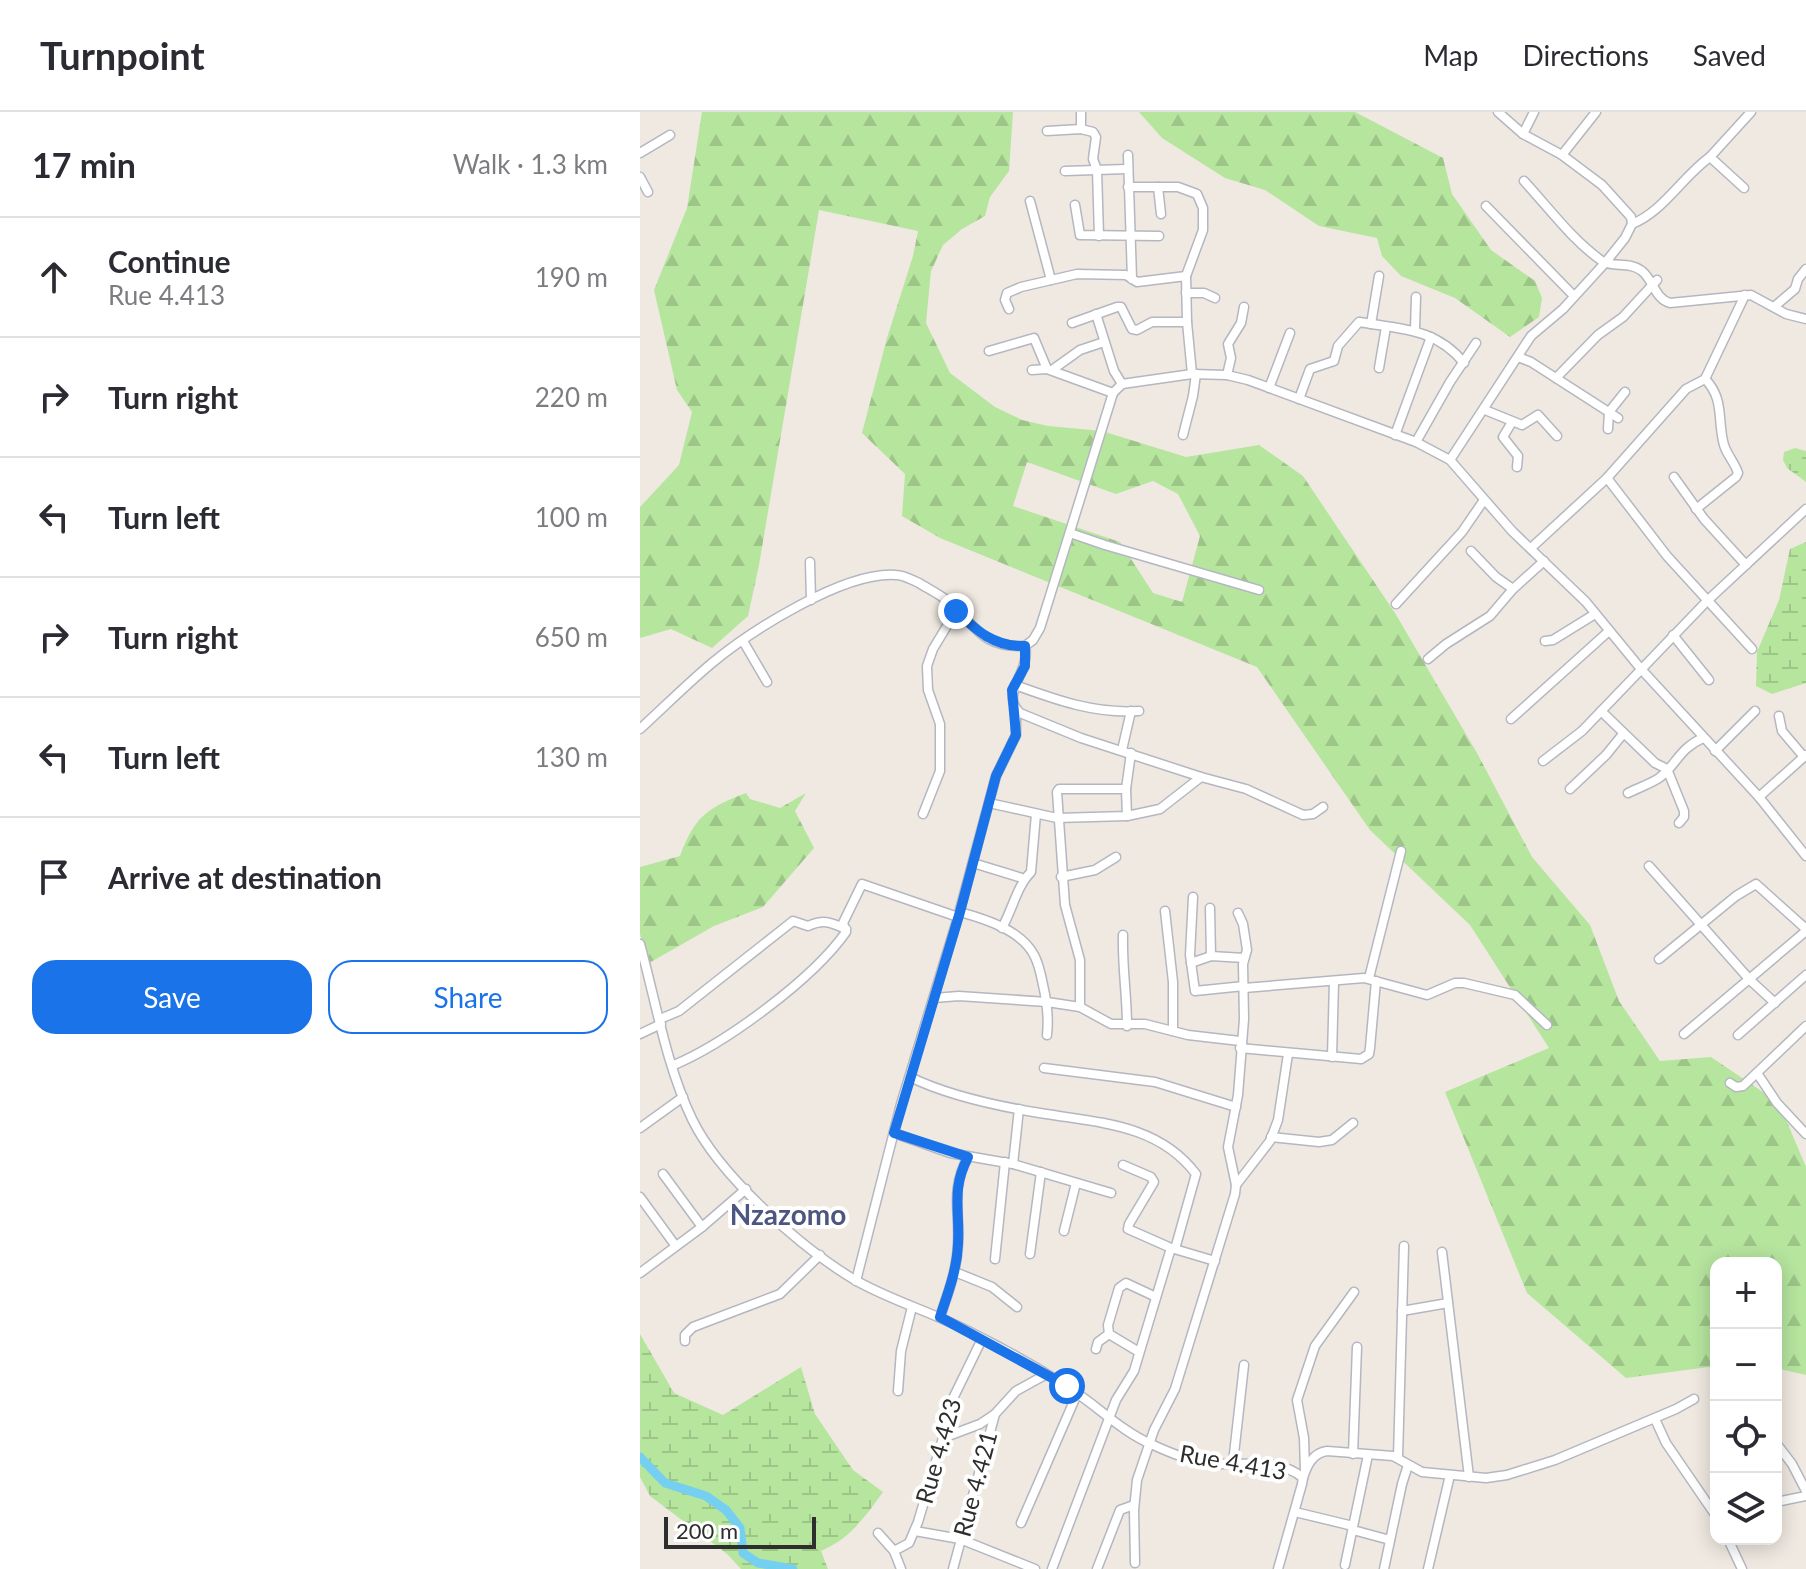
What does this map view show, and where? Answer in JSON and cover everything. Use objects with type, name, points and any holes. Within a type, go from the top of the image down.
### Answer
[{"type":"street","points":[[1081,112],[1081,129]]},
{"type":"street","points":[[1450,460],[1531,336],[1605,263],[1632,224],[1631,217],[1602,185],[1562,155],[1523,134],[1499,112]]},
{"type":"street","points":[[1523,134],[1534,112]]},
{"type":"street","points":[[1562,155],[1596,112]]},
{"type":"street","points":[[1632,224],[1670,196],[1751,112]]},
{"type":"street","points":[[1047,131],[1081,129],[1093,132],[1096,137],[1093,159],[1097,170],[1099,236]]},
{"type":"street","points":[[640,153],[670,135]]},
{"type":"street","points":[[1128,155],[1132,279]]},
{"type":"street","points":[[1710,157],[1744,188]]},
{"type":"street","points":[[1065,171],[1127,169]]},
{"type":"street","points":[[640,177],[648,192]]},
{"type":"street","points":[[1524,181],[1565,227],[1605,263],[1632,265],[1655,283],[1663,301],[1670,303],[1751,295],[1806,319]]},
{"type":"street","points":[[1128,187],[1178,187],[1197,194],[1203,208],[1202,233],[1186,276],[1187,322],[1194,374],[1183,435]]},
{"type":"street","points":[[1158,187],[1161,214]]},
{"type":"street","points":[[1030,201],[1051,280]]},
{"type":"street","points":[[1075,205],[1078,232],[1099,236],[1159,236]]},
{"type":"street","points":[[1486,206],[1574,296]]},
{"type":"street","points":[[1774,307],[1795,289],[1806,269]]},
{"type":"street","points":[[1009,309],[1005,300],[1007,293],[1077,274],[1126,275],[1137,282],[1186,276]]},
{"type":"street","points":[[1371,324],[1379,276]]},
{"type":"street","points":[[1556,378],[1577,354],[1623,317],[1655,283]]},
{"type":"street","points":[[1186,293],[1204,293],[1215,298]]},
{"type":"street","points":[[1531,548],[1607,478],[1686,389],[1705,379],[1745,295]]},
{"type":"street","points":[[1415,329],[1416,297]]},
{"type":"street","points":[[1072,323],[1121,307],[1132,329],[1137,330],[1152,322],[1187,322]]},
{"type":"street","points":[[1227,375],[1231,358],[1228,344],[1241,323],[1244,307]]},
{"type":"street","points":[[1096,314],[1114,371],[1122,384]]},
{"type":"street","points":[[1299,399],[1310,369],[1334,361],[1338,346],[1356,324],[1415,329],[1454,352],[1464,363]]},
{"type":"street","points":[[1379,368],[1386,327]]},
{"type":"street","points":[[1269,388],[1290,333]]},
{"type":"street","points":[[1395,435],[1431,337]]},
{"type":"street","points":[[989,351],[1034,338],[1050,369]]},
{"type":"street","points":[[1050,369],[1080,350],[1104,342]]},
{"type":"street","points":[[1416,442],[1476,343]]},
{"type":"street","points":[[1518,357],[1618,418]]},
{"type":"street","points":[[1032,370],[1050,369],[1113,393]]},
{"type":"street","points":[[640,729],[713,662],[767,624],[811,600],[878,576],[898,575],[919,583],[947,600],[988,639],[1025,646],[1040,628],[1113,393],[1122,384],[1194,374],[1227,375],[1416,442],[1450,460],[1484,500],[1570,584],[1641,669],[1759,797],[1806,856]]},
{"type":"street","points":[[1696,509],[1738,473],[1723,440],[1716,393],[1705,379]]},
{"type":"street","points":[[1608,429],[1609,412],[1625,392]]},
{"type":"street","points":[[1485,410],[1522,425],[1538,415],[1557,436]]},
{"type":"street","points":[[1512,422],[1503,441],[1518,456],[1517,467]]},
{"type":"street","points":[[1674,477],[1696,509],[1746,565]]},
{"type":"street","points":[[1607,478],[1667,556],[1752,649]]},
{"type":"street","points":[[1396,604],[1462,532],[1484,500]]},
{"type":"street","points":[[1543,761],[1582,731],[1707,601],[1806,509]]},
{"type":"street","points":[[1070,533],[1259,590]]},
{"type":"street","points":[[1471,551],[1496,577],[1513,589]]},
{"type":"street","points":[[1428,659],[1446,644],[1481,624],[1544,561]]},
{"type":"street","points":[[810,562],[811,600]]},
{"type":"street","points":[[923,814],[940,771],[940,724],[928,690],[927,666],[933,649],[956,611]]},
{"type":"street","points":[[1545,641],[1553,640],[1595,614]]},
{"type":"street","points":[[1511,719],[1609,631]]},
{"type":"street","points":[[1673,635],[1709,680]]},
{"type":"street","points":[[743,641],[767,682]]},
{"type":"street","points":[[856,1281],[894,1133],[996,776],[1016,735],[1016,710],[1012,695],[1027,660],[1025,646]]},
{"type":"street","points":[[1015,685],[1068,704],[1135,711],[1126,752],[1127,816]]},
{"type":"street","points":[[1016,710],[1053,728],[1246,789],[1303,815],[1313,814],[1323,807]]},
{"type":"street","points":[[1601,711],[1655,763],[1667,769],[1684,811],[1679,823]]},
{"type":"street","points":[[1715,751],[1755,711]]},
{"type":"street","points":[[1759,797],[1805,756],[1782,731],[1779,716]]},
{"type":"street","points":[[1570,789],[1623,734]]},
{"type":"street","points":[[1628,793],[1658,778],[1691,743],[1703,738]]},
{"type":"street","points":[[989,803],[1057,818],[1127,816],[1160,809],[1201,777]]},
{"type":"street","points":[[1080,1007],[1080,960],[1076,939],[1067,920],[1061,877],[1057,818],[1059,789],[1126,789]]},
{"type":"street","points":[[1002,928],[1016,902],[1022,878],[1031,872],[1036,814]]},
{"type":"street","points":[[934,998],[948,995],[1047,1002],[1080,1007],[1111,1024],[1145,1024],[1288,1054],[1361,1059],[1369,1054],[1373,980],[1401,851]]},
{"type":"street","points":[[1061,877],[1095,870],[1116,857]]},
{"type":"street","points":[[973,863],[1022,878]]},
{"type":"street","points":[[1649,866],[1750,980],[1775,1003]]},
{"type":"street","points":[[674,1065],[703,1053],[777,999],[835,948],[846,929],[844,920],[860,885],[865,884],[959,914],[985,919],[1025,943],[1034,954],[1047,1002],[1047,1035]]},
{"type":"street","points":[[1659,959],[1736,896],[1756,884],[1806,930],[1684,1034]]},
{"type":"street","points":[[1193,897],[1191,963],[1195,991],[1373,980],[1422,995],[1458,983],[1509,992],[1522,1000],[1547,1025]]},
{"type":"street","points":[[1210,908],[1211,956]]},
{"type":"street","points":[[1165,911],[1173,982],[1173,1031]]},
{"type":"street","points":[[1135,1563],[1137,1480],[1149,1444],[1175,1389],[1232,1209],[1236,1185],[1227,1154],[1236,1107],[1244,958],[1247,950],[1238,913]]},
{"type":"street","points":[[640,1034],[679,1011],[793,921],[808,926],[827,920],[846,929]]},
{"type":"street","points":[[1123,935],[1127,1026]]},
{"type":"street","name":"Rue 4.413","points":[[640,944],[644,973],[683,1097],[701,1135],[773,1217],[856,1281],[940,1317],[982,1339],[1077,1394],[1149,1444],[1199,1461],[1285,1468],[1304,1474],[1278,1569]]},
{"type":"street","points":[[1191,963],[1211,956],[1244,958]]},
{"type":"street","points":[[1738,1035],[1806,975]]},
{"type":"street","points":[[1332,1057],[1334,981]]},
{"type":"street","points":[[1730,1083],[1740,1087],[1806,1026]]},
{"type":"street","points":[[1236,1185],[1266,1148],[1278,1120],[1288,1054]]},
{"type":"street","points":[[1044,1068],[1155,1082],[1236,1107]]},
{"type":"street","points":[[1757,1073],[1777,1103],[1806,1134]]},
{"type":"street","points":[[910,1077],[968,1098],[1140,1131],[1171,1149],[1196,1174],[1134,1371],[1116,1400],[1052,1569]]},
{"type":"street","points":[[640,1128],[683,1097]]},
{"type":"street","points":[[995,1259],[1019,1109]]},
{"type":"street","points":[[1271,1137],[1319,1142],[1332,1140],[1353,1123]]},
{"type":"street","points":[[894,1133],[968,1157],[1009,1163],[1111,1193]]},
{"type":"street","points":[[940,1317],[955,1272],[959,1242],[956,1190],[958,1176],[968,1157]]},
{"type":"street","points":[[1123,1165],[1151,1177],[1154,1182],[1128,1229],[1215,1261]]},
{"type":"street","points":[[1030,1254],[1041,1172]]},
{"type":"street","points":[[663,1174],[702,1227]]},
{"type":"street","points":[[1064,1231],[1076,1183]]},
{"type":"street","points":[[640,1273],[702,1227],[746,1189]]},
{"type":"street","points":[[640,1197],[675,1245]]},
{"type":"street","points":[[1398,1457],[1404,1246]]},
{"type":"street","points":[[1442,1252],[1469,1477]]},
{"type":"street","points":[[685,1341],[685,1335],[693,1327],[780,1294],[820,1255]]},
{"type":"street","points":[[955,1272],[992,1287],[1017,1307]]},
{"type":"street","points":[[1109,1334],[1108,1325],[1121,1285],[1130,1284],[1156,1297]]},
{"type":"street","points":[[1304,1474],[1304,1438],[1297,1400],[1315,1346],[1354,1292]]},
{"type":"street","points":[[1402,1311],[1448,1303]]},
{"type":"street","points":[[898,1391],[901,1351],[912,1307]]},
{"type":"street","points":[[1096,1349],[1098,1342],[1109,1334]]},
{"type":"street","points":[[1109,1334],[1139,1352]]},
{"type":"street","name":"Rue 4.423","points":[[916,1526],[943,1438],[943,1419],[982,1339]]},
{"type":"street","points":[[1353,1454],[1357,1347]]},
{"type":"street","points":[[1233,1463],[1244,1365]]},
{"type":"street","name":"Rue 4.421","points":[[953,1569],[995,1414],[1016,1391],[1045,1375]]},
{"type":"street","points":[[1021,1523],[1077,1394]]},
{"type":"street","points":[[1304,1474],[1311,1460],[1322,1452],[1398,1457],[1422,1472],[1486,1478],[1507,1475],[1543,1464],[1655,1419],[1694,1399]]},
{"type":"street","points":[[943,1438],[980,1424],[995,1414]]},
{"type":"street","points":[[1655,1419],[1666,1443],[1710,1507]]},
{"type":"street","points":[[1782,1451],[1806,1493],[1782,1500]]},
{"type":"street","points":[[1345,1565],[1368,1455]]},
{"type":"street","points":[[1384,1569],[1408,1465]]},
{"type":"street","points":[[1428,1569],[1450,1475]]},
{"type":"street","points":[[1097,1569],[1120,1510],[1134,1505]]},
{"type":"street","points":[[1295,1512],[1390,1540]]},
{"type":"street","points":[[894,1551],[909,1543],[916,1526],[960,1539],[1035,1569]]},
{"type":"street","points":[[878,1533],[894,1551],[901,1569]]},
{"type":"street","points":[[1731,1545],[1742,1569]]},
{"type":"green space","points":[[702,112],[1013,112],[1009,171],[990,197],[985,216],[943,245],[931,271],[926,323],[950,373],[995,407],[1022,420],[1048,426],[1102,431],[1186,457],[1259,445],[1303,476],[1395,613],[1477,753],[1532,857],[1590,925],[1619,1001],[1660,1061],[1711,1057],[1779,1103],[1806,1167],[1806,1375],[1782,1369],[1782,1257],[1710,1257],[1710,1367],[1626,1378],[1527,1293],[1445,1092],[1549,1048],[1470,925],[1370,830],[1257,667],[940,538],[902,516],[905,474],[862,433],[918,231],[819,210],[748,616],[712,648],[671,629],[640,638],[640,507],[679,465],[692,412],[677,390],[654,290],[687,208]],"holes":[[[1027,462],[1116,494],[1153,481],[1178,494],[1200,536],[1182,602],[1153,593],[1120,542],[1013,506]]]},
{"type":"green space","points":[[1139,112],[1355,112],[1443,158],[1452,194],[1491,250],[1535,281],[1542,298],[1539,317],[1510,337],[1455,298],[1401,276],[1382,256],[1377,238],[1319,226],[1265,190],[1225,178],[1162,138]]},
{"type":"green space","points":[[1795,448],[1806,451],[1806,482],[1787,468],[1783,460],[1784,452]]},
{"type":"green space","points":[[1806,542],[1806,683],[1772,694],[1756,686],[1757,652],[1779,600],[1790,549]]},
{"type":"green space","points":[[746,793],[750,799],[780,808],[806,793],[795,811],[814,848],[763,907],[714,926],[649,963],[640,934],[640,867],[680,856],[691,831],[704,815]]},
{"type":"green space","points":[[640,1334],[674,1393],[723,1415],[801,1367],[815,1414],[853,1470],[883,1492],[849,1533],[821,1551],[828,1569],[741,1569],[727,1554],[650,1496],[640,1477]]},
{"type":"waterway","points":[[640,1457],[665,1483],[706,1496],[726,1510],[740,1528],[743,1553],[758,1563],[793,1569]]},
{"type":"district","name":"Nzazomo","points":[[788,1215]]},
{"type":"route","points":[[956,611],[988,639],[1025,646],[1027,660],[1012,690],[1016,735],[996,776],[960,912],[894,1133],[968,1157],[958,1176],[956,1190],[959,1242],[955,1272],[940,1317],[1067,1386]]}]
